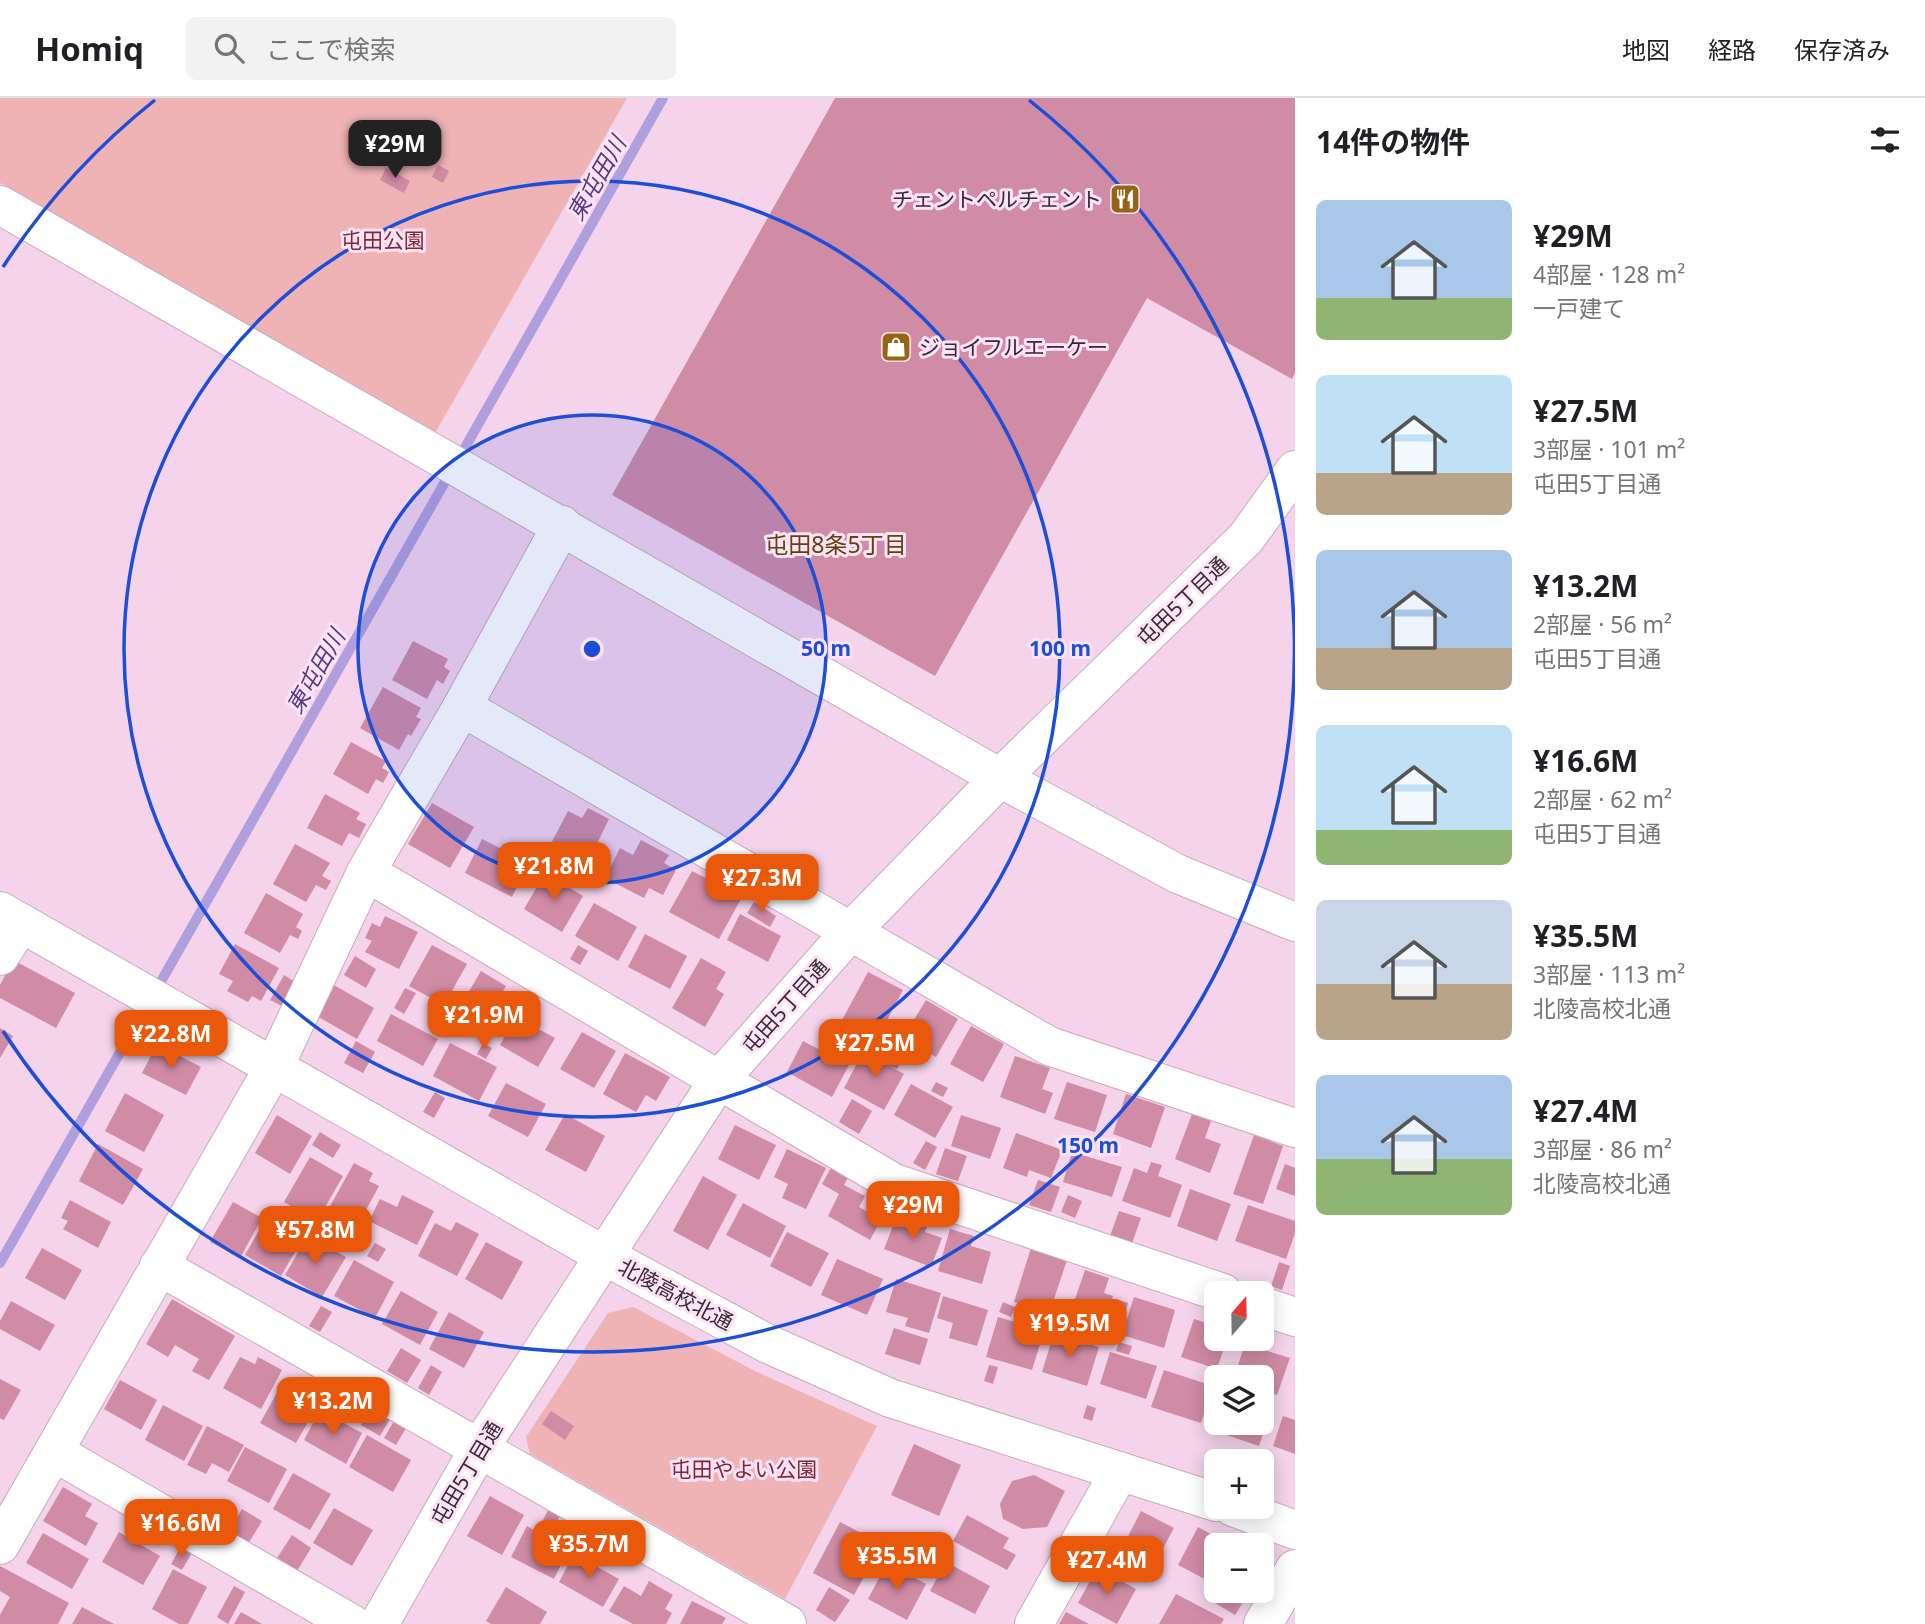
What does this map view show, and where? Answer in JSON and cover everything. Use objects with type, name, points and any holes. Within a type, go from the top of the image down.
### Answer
[{"type":"street","points":[[0,205],[1000,778],[1178,874],[1295,922]]},
{"type":"street","name":"屯田5丁目通","points":[[379,1624],[480,1447],[718,1081],[851,931],[1000,778],[1246,538],[1295,470]]},
{"type":"street","points":[[0,1545],[274,1067],[366,872],[562,525]]},
{"type":"street","points":[[461,707],[1049,1046],[1295,1128]]},
{"type":"street","points":[[366,872],[894,1183],[1204,1287]]},
{"type":"street","points":[[0,957],[11,917]]},
{"type":"street","name":"北陵高校北通","points":[[11,917],[605,1256],[768,1344],[890,1398],[1204,1498]]},
{"type":"street","points":[[159,1266],[786,1624]]},
{"type":"street","points":[[1274,1310],[1295,1317]]},
{"type":"street","points":[[54,1452],[352,1624]]},
{"type":"street","points":[[1034,1624],[1120,1471]]},
{"type":"street","points":[[1265,1519],[1295,1530]]},
{"type":"street","points":[[1263,1624],[1295,1569]]},
{"type":"green space","name":"屯田公園","points":[[0,98],[627,98],[435,433],[0,183]]},
{"type":"green space","name":"屯田やよい公園","points":[[633,1307],[755,1371],[877,1426],[785,1599],[530,1454],[526,1437],[608,1313]]},
{"type":"building","points":[[835,98],[1295,98],[1295,373],[1292,379],[1147,298],[935,676],[612,495]]},
{"type":"building","points":[[438,165],[449,171],[443,183],[432,177]]},
{"type":"building","points":[[386,168],[410,181],[404,193],[380,180]]},
{"type":"building","points":[[413,641],[448,659],[444,667],[450,671],[443,684],[437,680],[427,699],[392,680]]},
{"type":"building","points":[[383,687],[421,708],[416,717],[421,719],[399,750],[360,728]]},
{"type":"building","points":[[351,742],[386,761],[382,768],[389,772],[383,783],[376,779],[368,794],[333,774]]},
{"type":"building","points":[[325,794],[360,813],[356,819],[366,824],[359,838],[349,833],[342,846],[307,828]]},
{"type":"building","points":[[432,803],[474,827],[450,868],[408,844]]},
{"type":"building","points":[[588,808],[609,819],[583,872],[546,853],[568,811],[582,818]]},
{"type":"building","points":[[482,839],[529,863],[512,897],[465,873]]},
{"type":"building","points":[[641,840],[669,855],[664,863],[676,870],[663,895],[649,888],[644,898],[605,878],[620,848],[633,855]]},
{"type":"building","points":[[295,844],[330,863],[322,876],[331,881],[326,890],[316,885],[306,902],[273,884]]},
{"type":"building","points":[[692,871],[742,897],[719,939],[669,912]]},
{"type":"building","points":[[545,873],[583,896],[562,932],[524,909]]},
{"type":"building","points":[[266,893],[303,914],[296,927],[302,931],[298,939],[290,935],[280,953],[244,933]]},
{"type":"building","points":[[754,902],[776,916],[770,927],[747,913]]},
{"type":"building","points":[[594,903],[637,927],[618,961],[575,936]]},
{"type":"building","points":[[740,914],[781,936],[768,962],[727,940]]},
{"type":"building","points":[[385,916],[418,932],[399,969],[365,952],[372,941],[365,938],[372,923],[380,927]]},
{"type":"building","points":[[645,934],[687,956],[670,989],[628,967]]},
{"type":"building","points":[[235,944],[279,968],[261,1001],[252,996],[248,1002],[227,991],[233,981],[219,974]]},
{"type":"building","points":[[432,945],[467,964],[444,1005],[409,986]]},
{"type":"building","points":[[578,945],[588,951],[580,965],[570,959]]},
{"type":"building","points":[[355,956],[376,969],[366,988],[344,975]]},
{"type":"building","points":[[701,958],[726,972],[716,989],[724,994],[705,1027],[672,1008]]},
{"type":"building","points":[[13,960],[75,993],[56,1028],[0,998],[0,985]]},
{"type":"building","points":[[481,971],[506,986],[495,1004],[508,1012],[496,1033],[458,1010]]},
{"type":"building","points":[[868,972],[903,990],[877,1039],[842,1020]]},
{"type":"building","points":[[284,975],[295,982],[282,1006],[270,1000]]},
{"type":"building","points":[[332,984],[374,1008],[357,1039],[315,1015]]},
{"type":"building","points":[[405,988],[416,993],[404,1014],[394,1008]]},
{"type":"building","points":[[926,1000],[958,1019],[936,1057],[903,1038]]},
{"type":"building","points":[[391,1014],[438,1039],[423,1066],[377,1041]]},
{"type":"building","points":[[516,1017],[555,1038],[538,1067],[500,1045]]},
{"type":"building","points":[[971,1026],[1004,1044],[983,1082],[950,1064]]},
{"type":"building","points":[[0,1028],[13,1036],[0,1058]]},
{"type":"building","points":[[582,1032],[616,1051],[594,1088],[560,1069]]},
{"type":"building","points":[[838,1039],[861,1051],[854,1064],[831,1051]]},
{"type":"building","points":[[356,1041],[375,1052],[363,1073],[344,1063]]},
{"type":"building","points":[[803,1041],[849,1065],[832,1097],[787,1072]]},
{"type":"building","points":[[450,1043],[497,1067],[479,1101],[433,1076]]},
{"type":"building","points":[[483,1043],[492,1048],[486,1059],[477,1054]]},
{"type":"building","points":[[157,1044],[201,1067],[186,1095],[142,1073]]},
{"type":"building","points":[[863,1052],[883,1063],[888,1053],[902,1059],[897,1069],[890,1066],[904,1074],[884,1110],[844,1088]]},
{"type":"building","points":[[625,1053],[670,1077],[656,1101],[646,1095],[636,1112],[603,1094]]},
{"type":"building","points":[[1015,1056],[1050,1068],[1042,1089],[1053,1093],[1045,1114],[1000,1097]]},
{"type":"building","points":[[936,1082],[948,1088],[943,1097],[931,1091]]},
{"type":"building","points":[[1067,1082],[1107,1095],[1095,1132],[1054,1119]]},
{"type":"building","points":[[506,1083],[546,1104],[528,1137],[488,1116]]},
{"type":"building","points":[[911,1084],[953,1107],[935,1138],[894,1115]]},
{"type":"building","points":[[435,1092],[445,1098],[434,1118],[423,1112]]},
{"type":"building","points":[[125,1093],[164,1115],[144,1152],[105,1131]]},
{"type":"building","points":[[1126,1094],[1165,1107],[1151,1148],[1113,1134]]},
{"type":"building","points":[[852,1099],[872,1111],[859,1134],[839,1122]]},
{"type":"building","points":[[565,1114],[605,1136],[586,1172],[545,1150]]},
{"type":"building","points":[[1192,1114],[1211,1121],[1205,1138],[1221,1144],[1210,1173],[1175,1159]]},
{"type":"building","points":[[277,1115],[312,1136],[290,1174],[255,1153]]},
{"type":"building","points":[[961,1115],[1001,1128],[990,1159],[951,1146]]},
{"type":"building","points":[[735,1125],[776,1145],[759,1180],[718,1159]]},
{"type":"building","points":[[320,1132],[341,1145],[333,1158],[312,1145]]},
{"type":"building","points":[[1016,1133],[1062,1150],[1051,1178],[1029,1170],[1027,1177],[1003,1168]]},
{"type":"building","points":[[1254,1135],[1283,1146],[1263,1204],[1233,1194]]},
{"type":"building","points":[[926,1141],[937,1147],[925,1170],[913,1163]]},
{"type":"building","points":[[98,1144],[143,1169],[123,1205],[79,1181]]},
{"type":"building","points":[[945,1148],[967,1156],[958,1181],[936,1174]]},
{"type":"building","points":[[787,1149],[826,1168],[806,1209],[782,1198],[788,1184],[774,1177]]},
{"type":"building","points":[[1072,1152],[1122,1167],[1112,1197],[1063,1182]]},
{"type":"building","points":[[310,1157],[343,1176],[317,1221],[284,1202]]},
{"type":"building","points":[[1151,1162],[1162,1165],[1158,1176],[1182,1185],[1170,1218],[1122,1201],[1134,1168],[1147,1173]]},
{"type":"building","points":[[354,1163],[373,1173],[369,1181],[379,1186],[353,1234],[336,1224],[342,1215],[329,1208]]},
{"type":"building","points":[[833,1164],[850,1174],[844,1185],[865,1196],[859,1207],[881,1220],[870,1240],[828,1216],[839,1194],[822,1184]]},
{"type":"building","points":[[1285,1164],[1295,1168],[1295,1196],[1276,1189]]},
{"type":"building","points":[[703,1176],[737,1195],[708,1250],[673,1231]]},
{"type":"building","points":[[1038,1180],[1060,1187],[1051,1212],[1029,1205]]},
{"type":"building","points":[[1190,1189],[1231,1204],[1217,1241],[1177,1226]]},
{"type":"building","points":[[402,1195],[434,1211],[417,1245],[369,1221],[380,1199],[397,1207]]},
{"type":"building","points":[[1068,1195],[1082,1201],[1075,1218],[1061,1212]]},
{"type":"building","points":[[70,1200],[111,1222],[98,1248],[63,1229],[68,1221],[61,1218]]},
{"type":"building","points":[[233,1202],[262,1218],[240,1258],[210,1242]]},
{"type":"building","points":[[743,1203],[786,1226],[770,1258],[726,1235]]},
{"type":"building","points":[[1248,1205],[1295,1221],[1295,1233],[1286,1259],[1235,1241]]},
{"type":"building","points":[[1119,1211],[1141,1218],[1132,1243],[1110,1236]]},
{"type":"building","points":[[898,1213],[928,1224],[925,1232],[942,1238],[931,1267],[884,1249]]},
{"type":"building","points":[[266,1218],[302,1240],[281,1276],[245,1255]]},
{"type":"building","points":[[456,1222],[479,1234],[457,1276],[418,1256],[435,1223],[451,1231]]},
{"type":"building","points":[[950,1229],[974,1236],[971,1246],[991,1252],[982,1284],[938,1271]]},
{"type":"building","points":[[787,1232],[829,1253],[811,1287],[770,1266]]},
{"type":"building","points":[[308,1235],[346,1257],[322,1297],[285,1275]]},
{"type":"building","points":[[486,1242],[523,1262],[502,1300],[465,1279]]},
{"type":"building","points":[[375,1243],[386,1249],[378,1262],[367,1256]]},
{"type":"building","points":[[42,1248],[82,1270],[65,1300],[25,1278]]},
{"type":"building","points":[[1031,1248],[1067,1260],[1049,1314],[1014,1302]]},
{"type":"building","points":[[837,1259],[883,1279],[867,1315],[821,1295]]},
{"type":"building","points":[[354,1260],[394,1282],[375,1318],[334,1296]]},
{"type":"building","points":[[1279,1262],[1290,1266],[1282,1290],[1274,1287],[1273,1281]]},
{"type":"building","points":[[1085,1270],[1109,1278],[1104,1293],[1113,1296],[1099,1336],[1066,1325]]},
{"type":"building","points":[[896,1279],[941,1293],[929,1333],[905,1326],[908,1318],[886,1312]]},
{"type":"building","points":[[401,1291],[438,1312],[420,1345],[382,1324]]},
{"type":"building","points":[[943,1296],[988,1310],[977,1346],[949,1338],[953,1323],[937,1318]]},
{"type":"building","points":[[1134,1297],[1175,1310],[1164,1348],[1122,1335]]},
{"type":"building","points":[[172,1299],[235,1336],[209,1380],[192,1371],[199,1359],[175,1345],[168,1357],[146,1344]]},
{"type":"building","points":[[1116,1299],[1128,1303],[1118,1336],[1106,1333]]},
{"type":"building","points":[[11,1301],[55,1325],[40,1351],[0,1329],[0,1321]]},
{"type":"building","points":[[1003,1302],[1015,1307],[1011,1317],[999,1312]]},
{"type":"building","points":[[321,1306],[332,1312],[320,1332],[309,1326]]},
{"type":"building","points":[[449,1312],[484,1332],[464,1368],[429,1349]]},
{"type":"building","points":[[998,1317],[1044,1331],[1032,1370],[986,1357]]},
{"type":"building","points":[[1194,1319],[1204,1322],[1204,1351],[1223,1351],[1218,1365],[1205,1365],[1181,1357]]},
{"type":"building","points":[[894,1328],[928,1339],[920,1365],[885,1354]]},
{"type":"building","points":[[1054,1333],[1099,1347],[1087,1386],[1042,1372]]},
{"type":"building","points":[[1119,1342],[1132,1346],[1129,1355],[1116,1351]]},
{"type":"building","points":[[401,1348],[421,1360],[407,1383],[387,1371]]},
{"type":"building","points":[[1243,1351],[1268,1351],[1290,1358],[1277,1395],[1274,1394],[1274,1365],[1238,1365]]},
{"type":"building","points":[[1110,1352],[1157,1366],[1146,1399],[1100,1384]]},
{"type":"building","points":[[240,1357],[255,1364],[258,1357],[282,1370],[261,1409],[223,1388]]},
{"type":"building","points":[[431,1365],[442,1372],[429,1395],[418,1388]]},
{"type":"building","points":[[989,1365],[998,1367],[993,1384],[984,1381]]},
{"type":"building","points":[[1164,1370],[1204,1383],[1204,1414],[1201,1423],[1151,1407]]},
{"type":"building","points":[[0,1379],[21,1390],[4,1420],[0,1418]]},
{"type":"building","points":[[120,1380],[157,1400],[141,1430],[104,1409]]},
{"type":"building","points":[[283,1382],[319,1403],[296,1443],[260,1423]]},
{"type":"building","points":[[346,1395],[356,1401],[350,1412],[339,1406]]},
{"type":"building","points":[[163,1405],[203,1426],[184,1461],[145,1440]]},
{"type":"building","points":[[1087,1405],[1096,1408],[1092,1421],[1083,1418]]},
{"type":"building","points":[[371,1408],[390,1419],[380,1436],[361,1425]]},
{"type":"building","points":[[320,1410],[362,1433],[346,1464],[304,1440]]},
{"type":"building","points":[[551,1411],[574,1426],[565,1440],[542,1424]]},
{"type":"building","points":[[1283,1416],[1295,1420],[1295,1454],[1273,1446]]},
{"type":"building","points":[[394,1421],[406,1428],[396,1445],[384,1438]]},
{"type":"building","points":[[207,1426],[244,1445],[229,1472],[212,1463],[206,1474],[187,1465]]},
{"type":"building","points":[[367,1435],[411,1460],[393,1492],[349,1467]]},
{"type":"building","points":[[1227,1435],[1263,1435],[1259,1446]]},
{"type":"building","points":[[914,1444],[961,1465],[939,1516],[891,1495]]},
{"type":"building","points":[[245,1447],[287,1469],[269,1503],[227,1481]]},
{"type":"building","points":[[293,1473],[331,1494],[310,1530],[273,1509]]},
{"type":"building","points":[[1034,1475],[1065,1491],[1047,1527],[1023,1529],[1003,1519],[1000,1504],[1012,1481]]},
{"type":"building","points":[[63,1487],[92,1504],[85,1516],[98,1523],[86,1546],[43,1521]]},
{"type":"building","points":[[490,1496],[524,1515],[502,1555],[467,1536]]},
{"type":"building","points":[[334,1508],[373,1530],[352,1566],[313,1543]]},
{"type":"building","points":[[242,1509],[262,1521],[248,1544],[229,1532]]},
{"type":"building","points":[[548,1510],[560,1516],[548,1537],[569,1548],[554,1579],[511,1557],[527,1526],[537,1532]]},
{"type":"building","points":[[1141,1511],[1174,1528],[1152,1569],[1120,1552]]},
{"type":"building","points":[[967,1515],[1009,1538],[1003,1548],[1016,1555],[1007,1570],[953,1541]]},
{"type":"building","points":[[840,1522],[882,1544],[854,1595],[813,1573]]},
{"type":"building","points":[[1198,1527],[1209,1533],[1204,1533],[1204,1579],[1178,1565]]},
{"type":"building","points":[[119,1532],[160,1556],[143,1585],[102,1562]]},
{"type":"building","points":[[43,1533],[89,1559],[72,1589],[26,1563]]},
{"type":"building","points":[[292,1535],[311,1548],[297,1571],[277,1558]]},
{"type":"building","points":[[180,1548],[191,1554],[182,1570],[171,1564]]},
{"type":"building","points":[[574,1554],[619,1579],[603,1607],[559,1582]]},
{"type":"building","points":[[946,1562],[990,1586],[975,1614],[930,1591]]},
{"type":"building","points":[[887,1563],[926,1584],[907,1620],[868,1599]]},
{"type":"building","points":[[0,1566],[69,1603],[58,1624],[0,1624],[0,1615],[10,1597],[0,1591]]},
{"type":"building","points":[[1097,1568],[1136,1589],[1117,1624],[1078,1603]]},
{"type":"building","points":[[173,1569],[207,1587],[188,1624],[179,1624],[152,1609]]},
{"type":"building","points":[[649,1581],[673,1595],[665,1609],[672,1613],[666,1624],[633,1624],[609,1611],[624,1586],[641,1596]]},
{"type":"building","points":[[234,1586],[245,1592],[228,1624],[217,1617]]},
{"type":"building","points":[[506,1587],[547,1612],[540,1624],[491,1624],[486,1621]]},
{"type":"building","points":[[829,1587],[850,1600],[835,1622],[816,1610]]},
{"type":"building","points":[[1176,1594],[1224,1619],[1221,1624],[1159,1624]]},
{"type":"building","points":[[692,1601],[726,1618],[722,1624],[680,1624]]},
{"type":"building","points":[[1215,1603],[1242,1603],[1235,1615]]},
{"type":"building","points":[[82,1607],[114,1624],[72,1624]]},
{"type":"building","points":[[241,1612],[262,1624],[234,1624]]},
{"type":"building","points":[[1066,1612],[1089,1624],[1059,1624]]},
{"type":"waterway","name":"東屯田川","points":[[458,460],[663,98]]},
{"type":"waterway","name":"東屯田川","points":[[155,992],[450,473]]},
{"type":"waterway","name":"東屯田川","points":[[0,1263],[147,1005]]},
{"type":"place","name":"チェントペルチェント","points":[[1125,199]]},
{"type":"place","name":"ジョイフルエーケー","points":[[896,347]]},
{"type":"district","name":"屯田8条5丁目","points":[[836,544]]}]
